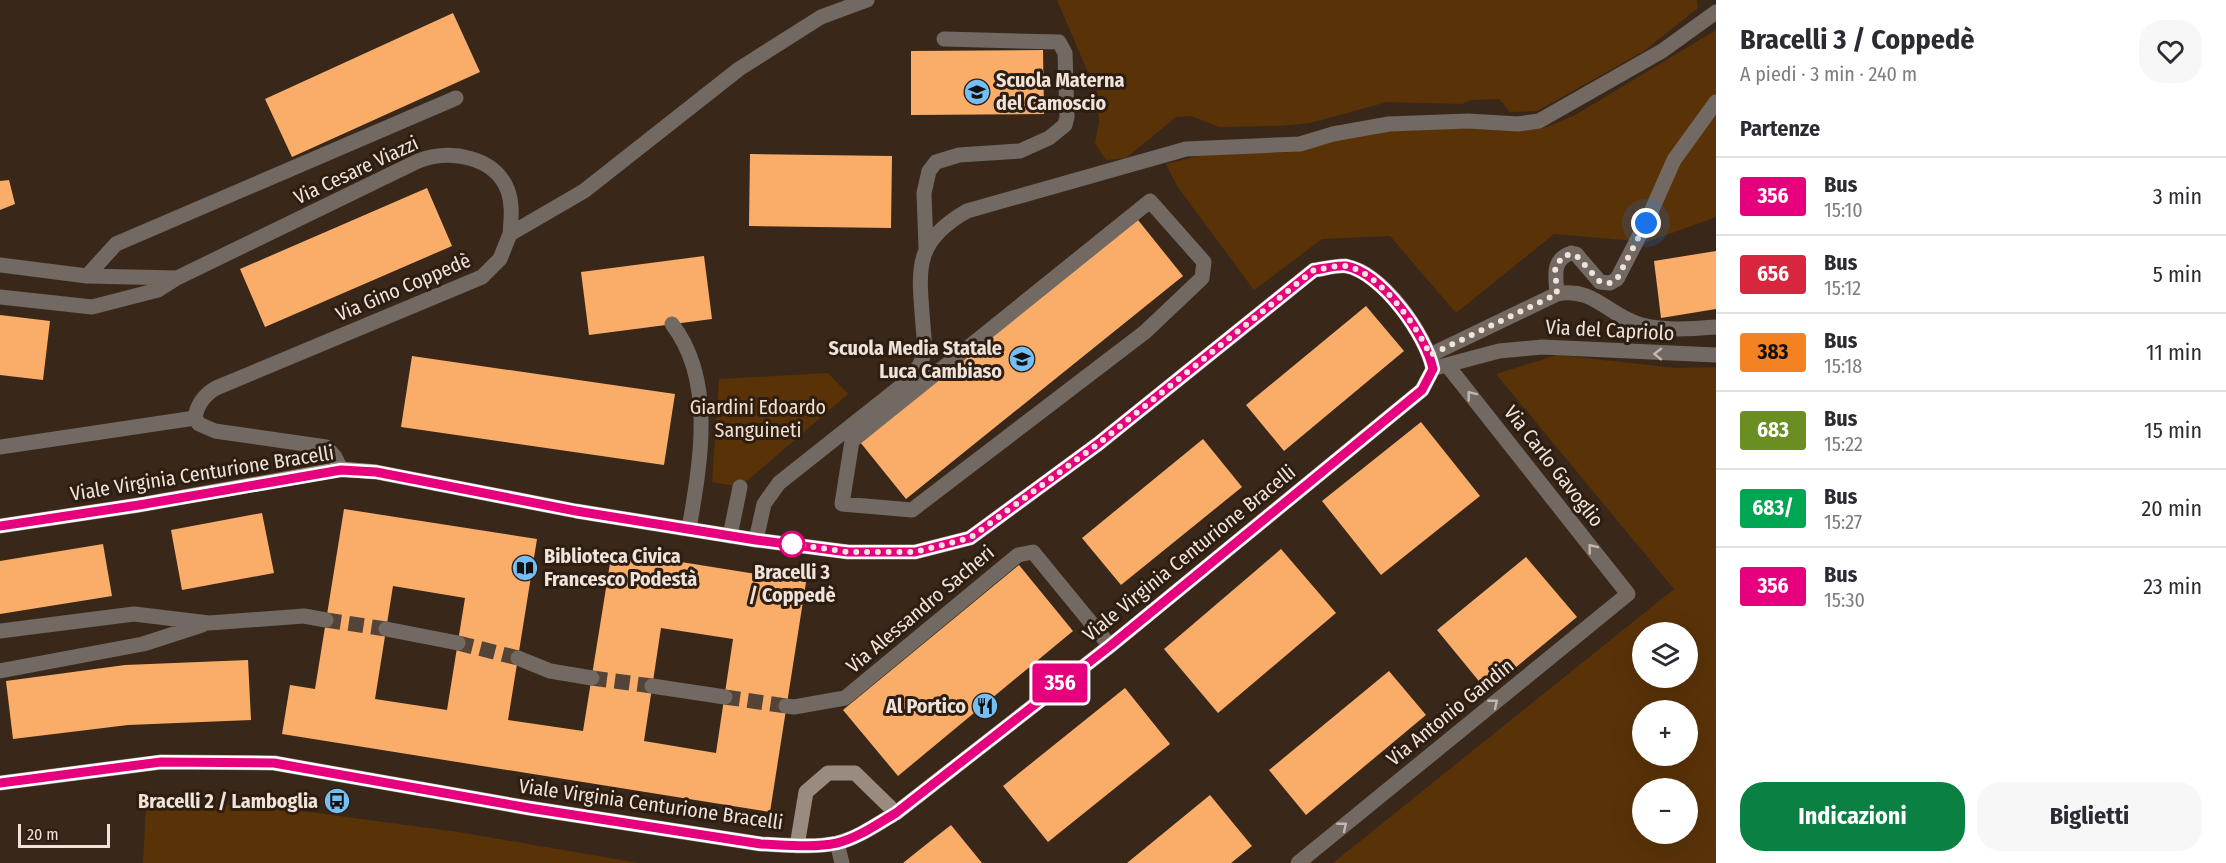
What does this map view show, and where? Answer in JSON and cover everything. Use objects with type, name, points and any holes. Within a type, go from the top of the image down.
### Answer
[{"type":"street","points":[[510,234],[584,191],[739,69],[794,32],[821,16],[867,0]]},
{"type":"street","points":[[926,248],[942,228],[967,211],[1186,149],[1300,144],[1333,134],[1389,124],[1468,121],[1518,124],[1539,121],[1662,51],[1716,12]]},
{"type":"street","points":[[756,540],[764,504],[779,483],[904,384],[921,363],[925,350],[919,273],[926,248],[924,193],[929,171],[936,162],[959,155],[1020,151],[1060,130],[1067,117],[1065,53],[1059,42],[944,39]]},
{"type":"street","name":"Via Cesare Viazzi","points":[[87,276],[116,244],[456,98]]},
{"type":"street","points":[[1557,294],[1555,267],[1558,261],[1571,254],[1576,255],[1600,282],[1610,283],[1617,279],[1646,223],[1674,160],[1716,102]]},
{"type":"street","name":"Via Cesare Viazzi","points":[[0,297],[92,307],[158,290],[429,156],[453,155],[474,159],[496,172],[508,191],[511,204],[510,234]]},
{"type":"street","points":[[1150,201],[1204,262],[1202,279],[1145,332],[912,510],[842,504],[852,441],[1150,201]]},
{"type":"street","name":"Via Gino Coppedè","points":[[195,418],[203,398],[216,388],[482,278],[500,259],[510,234]]},
{"type":"street","name":"Via Cesare Viazzi","points":[[0,265],[87,276],[177,279]]},
{"type":"street","name":"Viale Virginia Centurione Bracelli","points":[[0,526],[139,505],[341,470],[376,472],[756,540],[848,552],[915,552],[970,538],[1098,444],[1314,270],[1346,266],[1376,281],[1421,334],[1437,363],[1422,390],[1110,646],[896,813],[858,835],[837,843],[797,846],[761,844],[274,763],[161,762],[0,783]]},
{"type":"street","name":"Via del Capriolo","points":[[1437,363],[1557,294],[1581,293],[1640,325],[1680,330],[1716,327]]},
{"type":"street","points":[[672,324],[685,341],[699,393],[701,457],[688,529]]},
{"type":"street","name":"Via del Capriolo","points":[[1437,363],[1499,351],[1542,347],[1716,355]]},
{"type":"street","name":"Via Carlo Gavoglio","points":[[1437,363],[1628,594]]},
{"type":"street","points":[[0,447],[195,418],[199,424],[215,431],[326,447],[335,457],[341,470]]},
{"type":"street","points":[[730,536],[740,487]]},
{"type":"street","name":"Via Alessandro Sacheri","points":[[786,706],[845,698],[1017,555],[1033,552],[1110,646]]},
{"type":"street","name":"Via Antonio Gandin","points":[[1298,863],[1628,594]]},
{"type":"street","points":[[0,631],[134,614],[209,623],[304,616],[326,620]]},
{"type":"street","points":[[0,670],[143,644],[209,623]]},
{"type":"street","points":[[386,629],[458,642]]},
{"type":"street","points":[[518,658],[550,671],[592,678]]},
{"type":"street","points":[[652,686],[725,697]]},
{"type":"street","points":[[797,846],[806,792],[828,773],[855,773],[896,813]]},
{"type":"street","points":[[837,843],[842,863]]},
{"type":"green space","points":[[1057,0],[1697,0],[1698,8],[1644,51],[1537,111],[1510,112],[1499,99],[1470,100],[1462,104],[1387,102],[1310,123],[1279,126],[1219,127],[1191,116],[1176,117],[1126,158],[1106,160],[1095,143],[1099,123],[1097,84],[1086,68]]},
{"type":"green space","points":[[1716,30],[1716,217],[1647,242],[1554,234],[1456,313],[1390,236],[1322,239],[1254,290],[1177,186],[1166,164],[1219,151],[1285,153],[1369,132],[1405,127],[1518,130],[1547,127],[1577,114]]},
{"type":"green space","points":[[1557,355],[1676,368],[1716,367],[1716,863],[1333,863],[1632,623],[1632,688],[1698,688],[1698,622],[1633,622],[1674,589],[1496,374]]},
{"type":"green space","name":"Giardini Edoardo Sanguineti","points":[[828,373],[848,394],[740,487],[712,482],[719,379]]},
{"type":"green space","points":[[146,805],[257,805],[458,832],[639,863],[143,863]]},
{"type":"building","points":[[453,13],[480,72],[292,157],[265,99]]},
{"type":"building","name":"Scuola Materna del Camoscio","points":[[1043,50],[1044,114],[911,115],[911,51]]},
{"type":"building","points":[[750,154],[892,156],[891,228],[749,226]]},
{"type":"building","points":[[9,180],[15,204],[0,210],[0,181]]},
{"type":"building","points":[[427,188],[452,246],[265,327],[240,269]]},
{"type":"building","name":"Scuola Media Statale Luca Cambiaso","points":[[1138,220],[1183,276],[906,499],[860,442]]},
{"type":"building","points":[[1716,251],[1716,309],[1661,318],[1654,261]]},
{"type":"building","points":[[704,256],[712,319],[589,335],[581,272]]},
{"type":"building","points":[[1366,306],[1404,351],[1284,451],[1246,405]]},
{"type":"building","points":[[0,315],[50,321],[43,380],[0,375]]},
{"type":"building","points":[[412,356],[675,394],[664,465],[401,427]]},
{"type":"building","points":[[1421,422],[1480,496],[1381,575],[1322,501]]},
{"type":"building","points":[[1203,439],[1242,487],[1121,585],[1082,538]]},
{"type":"building","points":[[344,509],[537,539],[508,720],[583,731],[612,551],[806,582],[770,812],[282,734],[290,685],[315,689]],"holes":[[[393,586],[465,598],[447,710],[375,699]],[[661,628],[733,639],[716,753],[644,741]]]},
{"type":"building","points":[[262,513],[274,573],[182,590],[171,530]]},
{"type":"building","points":[[103,544],[112,596],[0,614],[0,561]]},
{"type":"building","points":[[1281,549],[1336,613],[1218,713],[1164,649]]},
{"type":"building","points":[[1526,557],[1577,617],[1487,691],[1437,630]]},
{"type":"building","points":[[1019,565],[1073,631],[898,776],[843,710]]},
{"type":"building","points":[[248,660],[251,720],[128,725],[13,739],[6,681],[125,665]]},
{"type":"building","points":[[1389,671],[1426,715],[1306,815],[1269,770]]},
{"type":"building","points":[[1125,688],[1170,744],[1048,842],[1003,786]]},
{"type":"building","points":[[1210,795],[1252,846],[1231,863],[1127,863]]},
{"type":"building","points":[[951,825],[982,863],[903,863],[928,843]]},
{"type":"tunnel","points":[[326,620],[386,629]]},
{"type":"tunnel","points":[[458,643],[518,658]]},
{"type":"tunnel","points":[[592,678],[652,686]]},
{"type":"tunnel","points":[[725,697],[786,706]]},
{"type":"bus line","name":"356","points":[[0,526],[139,505],[341,470],[376,472],[576,511],[756,540],[848,552],[915,552],[970,538],[1098,444],[1314,270],[1346,266],[1376,281],[1421,334],[1433,369],[1422,390],[1110,646],[896,813],[858,835],[837,843],[797,846],[761,844],[529,808],[274,763],[161,762],[0,783]]},
{"type":"place","name":"Scuola Materna del Camoscio","points":[[977,92]]},
{"type":"place","name":"Scuola Media Statale Luca Cambiaso","points":[[1022,359]]},
{"type":"place","name":"Bracelli 3 / Coppedè","points":[[792,544]]},
{"type":"place","name":"Biblioteca Civica Francesco Podestà","points":[[525,568]]},
{"type":"place","name":"Al Portico","points":[[985,706]]},
{"type":"place","name":"Bracelli 2 / Lamboglia","points":[[337,801]]},
{"type":"route","points":[[792,544],[848,552],[915,552],[970,538],[1098,444],[1314,270],[1346,266],[1376,281],[1421,334],[1430,355],[1557,294],[1555,267],[1564,255],[1576,255],[1600,282],[1610,283],[1617,279],[1646,223]]}]
